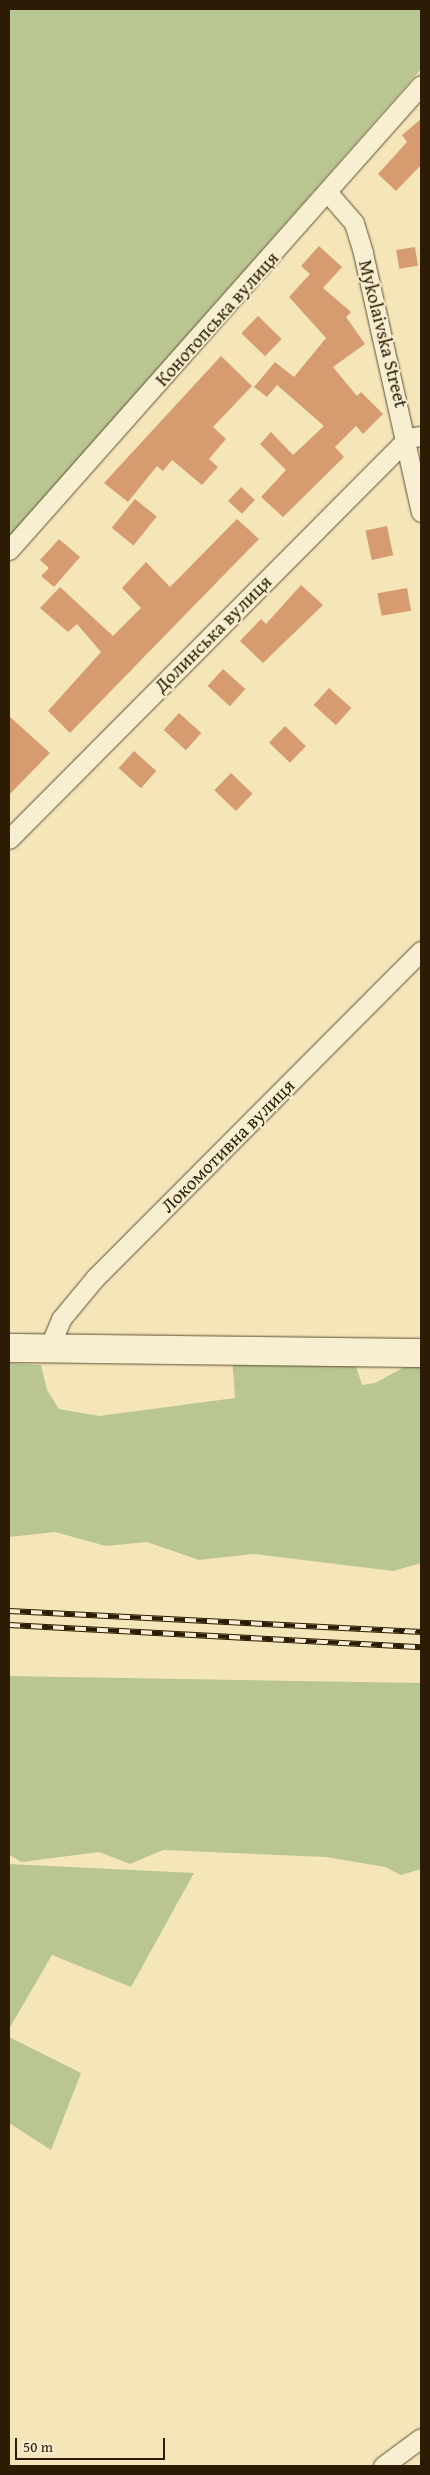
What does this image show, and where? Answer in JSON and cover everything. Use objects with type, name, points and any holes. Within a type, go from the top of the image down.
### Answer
[{"type":"street","name":"Конотопська вулиця","points":[[9,550],[329,194],[421,85]]},
{"type":"street","name":"Mykolaivska Street","points":[[329,194],[354,223],[415,437],[421,512]]},
{"type":"street","name":"Долинська вулиця","points":[[9,838],[415,437]]},
{"type":"street","name":"Локомотивна вулиця","points":[[48,1350],[61,1319],[95,1278],[421,951]]},
{"type":"street","points":[[9,1348],[48,1350],[421,1353]]},
{"type":"street","points":[[383,2466],[421,2438]]},
{"type":"green space","points":[[9,9],[421,9],[421,69],[9,538]]},
{"type":"green space","points":[[232,1357],[353,1357],[362,1385],[375,1383],[421,1358],[421,1563],[393,1571],[253,1554],[199,1560],[147,1542],[106,1546],[55,1532],[9,1537],[9,1363],[41,1365],[47,1390],[59,1409],[99,1416],[235,1398]]},
{"type":"green space","points":[[9,1676],[421,1683],[421,1869],[401,1875],[385,1867],[326,1857],[163,1850],[130,1864],[99,1852],[22,1862],[9,1855]]},
{"type":"green space","points":[[9,1864],[194,1873],[131,1987],[52,1955],[9,2029]]},
{"type":"green space","points":[[9,2037],[81,2073],[51,2150],[9,2123]]},
{"type":"building","points":[[421,119],[421,165],[396,191],[378,174],[407,142],[402,135]]},
{"type":"building","points":[[319,246],[342,267],[323,288],[351,312],[346,317],[365,344],[333,367],[357,396],[361,392],[383,414],[363,434],[356,426],[335,447],[344,457],[283,517],[261,497],[286,470],[260,444],[271,432],[293,455],[324,426],[277,385],[267,397],[254,387],[275,362],[294,377],[326,338],[289,297],[310,274],[301,266]]},
{"type":"building","points":[[415,247],[418,266],[399,269],[396,250]]},
{"type":"building","points":[[258,316],[282,339],[265,356],[241,333]]},
{"type":"building","points":[[221,356],[252,386],[213,427],[226,439],[209,459],[218,467],[202,485],[172,460],[163,471],[157,466],[128,502],[104,483]]},
{"type":"building","points":[[241,487],[255,500],[242,514],[228,501]]},
{"type":"building","points":[[135,499],[157,517],[133,545],[112,528]]},
{"type":"building","points":[[237,519],[259,539],[70,733],[48,711],[101,652],[77,624],[68,632],[40,608],[60,587],[113,636],[141,608],[122,588],[146,562],[170,587]]},
{"type":"building","points":[[387,526],[393,555],[372,560],[365,531]]},
{"type":"building","points":[[59,539],[80,557],[54,587],[41,576],[49,568],[40,560]]},
{"type":"building","points":[[301,585],[323,605],[263,663],[240,641],[261,619],[266,624]]},
{"type":"building","points":[[407,588],[411,611],[381,616],[377,593]]},
{"type":"building","points":[[223,669],[245,689],[230,706],[208,686]]},
{"type":"building","points":[[329,688],[351,708],[336,725],[314,705]]},
{"type":"building","points":[[179,713],[201,733],[186,750],[164,730]]},
{"type":"building","points":[[9,716],[50,753],[9,795]]},
{"type":"building","points":[[285,726],[306,746],[290,763],[269,743]]},
{"type":"building","points":[[134,751],[156,771],[141,788],[119,768]]},
{"type":"building","points":[[231,773],[253,794],[236,811],[214,790]]},
{"type":"railway","points":[[9,1611],[421,1632]]},
{"type":"railway","points":[[9,1625],[421,1647]]}]
